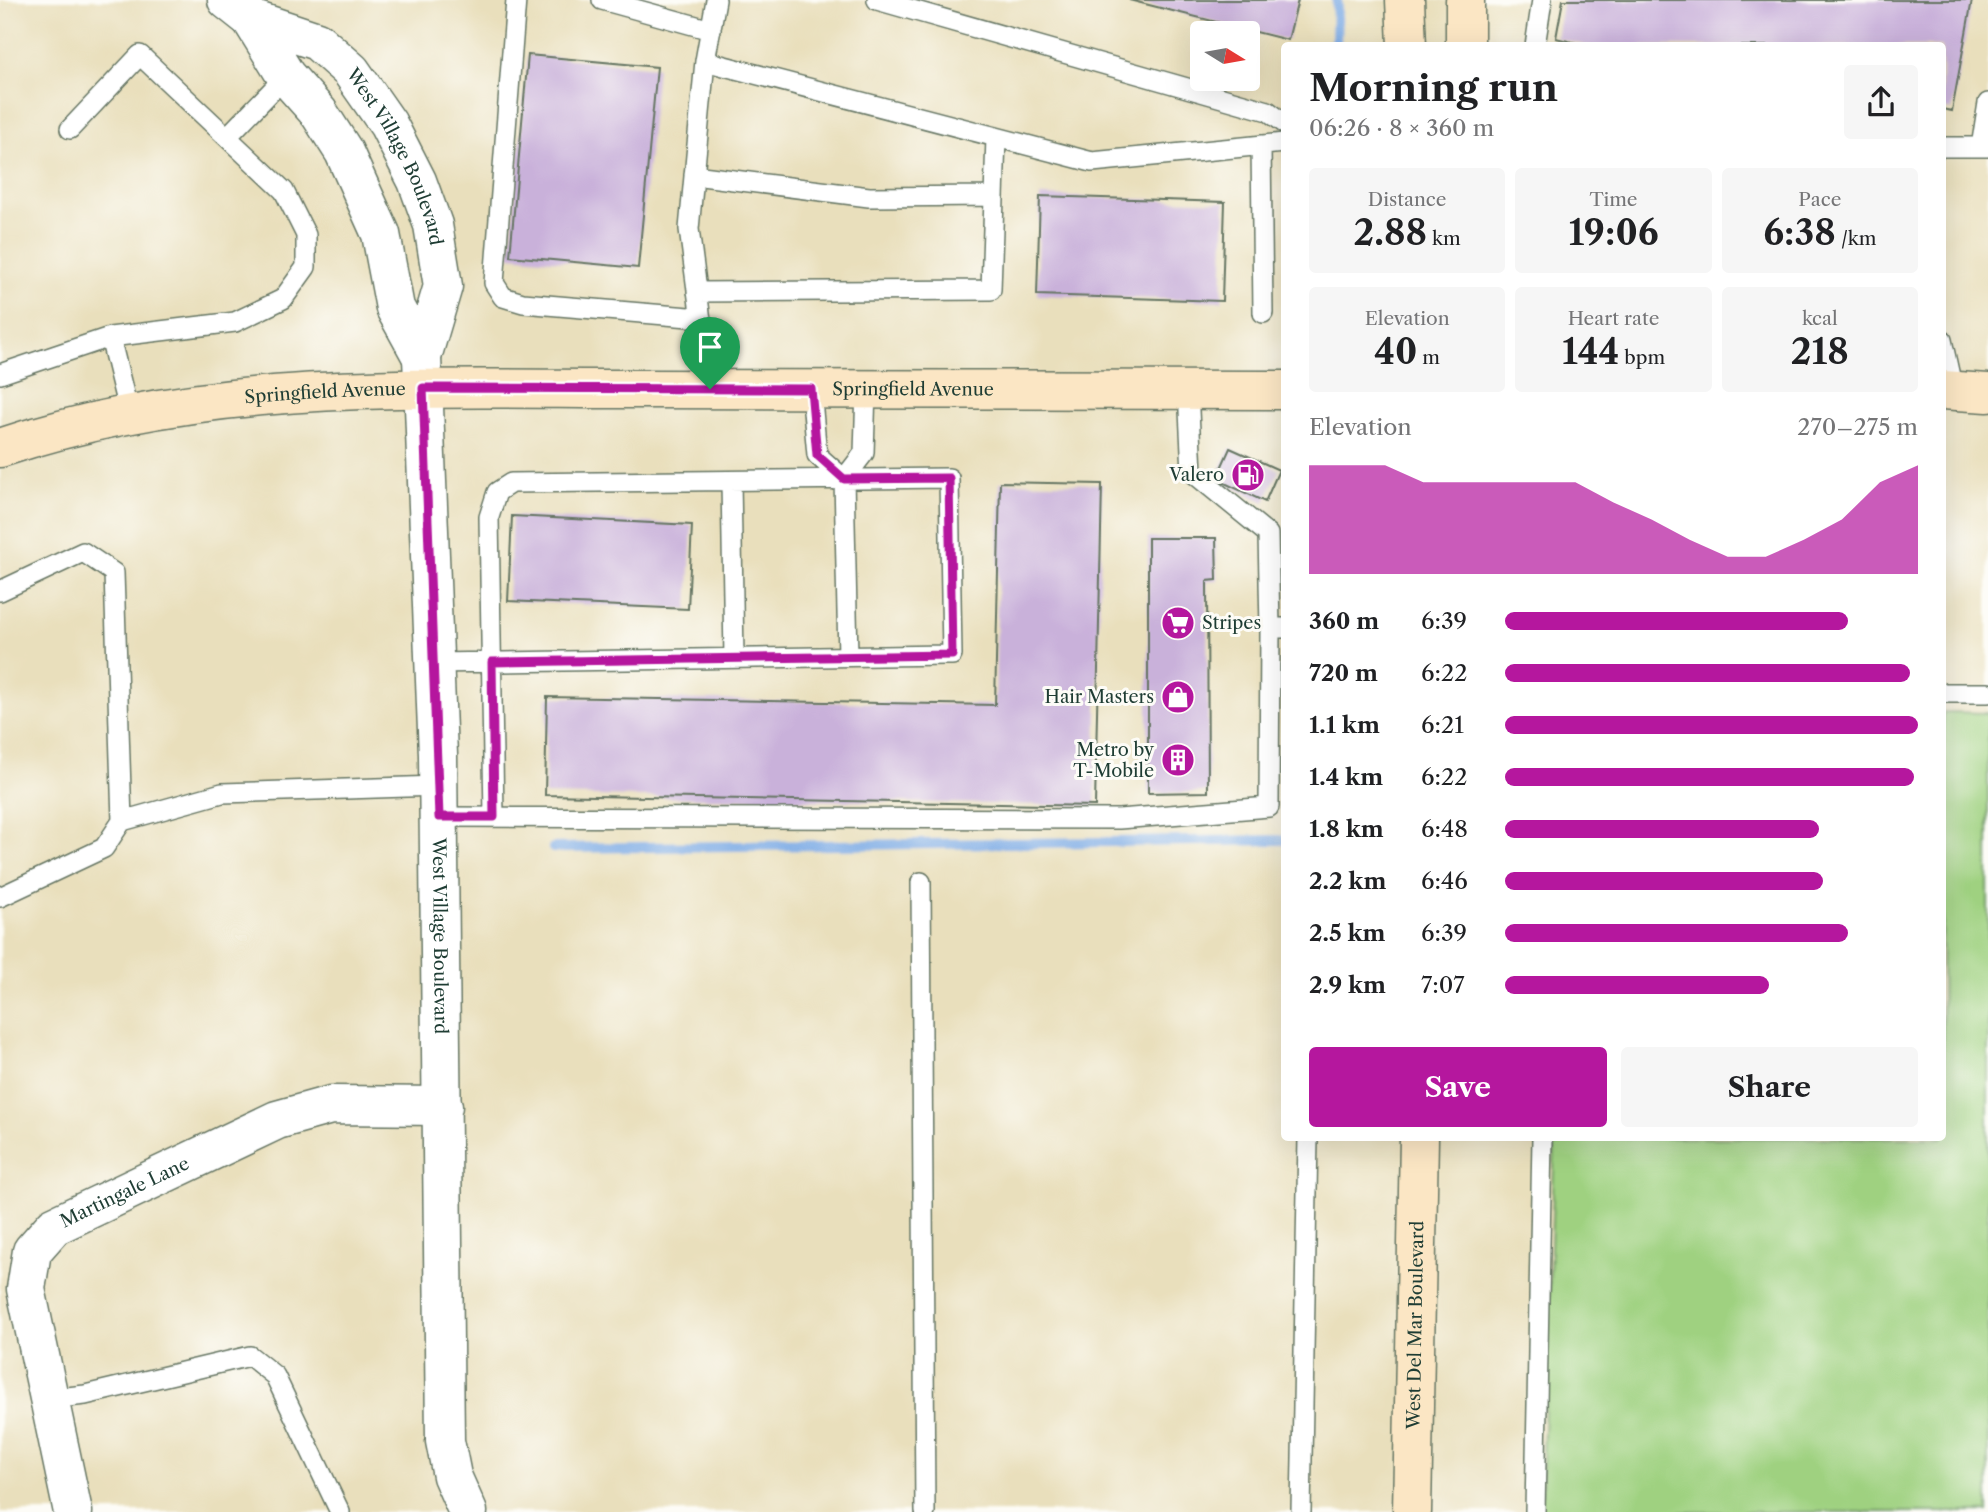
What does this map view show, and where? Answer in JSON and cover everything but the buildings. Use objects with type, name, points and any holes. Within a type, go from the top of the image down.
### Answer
[{"type":"main road","points":[[1405,0],[1407,42]]},
{"type":"main road","points":[[1465,0],[1465,42]]},
{"type":"main road","name":"Springfield Avenue","points":[[0,448],[47,432],[129,414],[253,394],[422,373],[710,389],[1281,390]]},
{"type":"main road","name":"West Del Mar Boulevard","points":[[1412,1512],[1419,1141]]},
{"type":"street","name":"West Village Boulevard","points":[[239,10],[286,76],[319,113],[344,152],[381,234],[395,308],[422,373]]},
{"type":"street","name":"West Village Boulevard","points":[[239,10],[317,41],[351,71],[388,124],[417,181],[433,225],[443,286],[422,373],[438,802],[446,1441],[452,1476],[468,1512]]},
{"type":"street","name":"Martingale Lane","points":[[73,1512],[26,1289],[32,1251],[54,1226],[276,1120],[331,1105],[443,1106]]},
{"type":"lane","points":[[516,0],[494,283],[503,297],[523,303],[701,318]]},
{"type":"lane","points":[[602,0],[711,30]]},
{"type":"lane","points":[[710,389],[689,229],[705,61],[716,0]]},
{"type":"lane","points":[[877,0],[1268,111],[1281,121]]},
{"type":"lane","points":[[1536,42],[1542,0]]},
{"type":"lane","points":[[0,374],[110,337],[235,322],[283,299],[306,267],[306,235],[284,191],[140,55],[71,129]]},
{"type":"lane","points":[[705,61],[1092,162],[1281,143]]},
{"type":"lane","points":[[227,137],[286,76]]},
{"type":"lane","points":[[1946,147],[1984,147],[1988,103]]},
{"type":"lane","points":[[697,292],[991,290],[996,137]]},
{"type":"lane","points":[[1261,145],[1263,313]]},
{"type":"lane","points":[[694,175],[869,197],[994,196]]},
{"type":"lane","points":[[110,337],[129,414]]},
{"type":"lane","points":[[1946,351],[1961,391]]},
{"type":"lane","points":[[811,389],[817,455],[844,479]]},
{"type":"lane","points":[[848,656],[844,479],[864,453],[866,389]]},
{"type":"lane","points":[[122,821],[222,793],[438,802],[494,817],[1119,819],[1269,807],[1277,628],[1268,534],[1192,472],[1188,390]]},
{"type":"lane","points":[[433,663],[492,662],[734,658],[848,656],[952,655],[949,478],[511,483],[497,492],[489,517],[492,662],[494,817]]},
{"type":"lane","points":[[731,481],[734,658]]},
{"type":"lane","points":[[0,591],[83,552],[114,573],[122,821],[104,848],[0,897]]},
{"type":"lane","points":[[1946,693],[1988,693]]},
{"type":"lane","points":[[921,882],[925,1512]]},
{"type":"lane","points":[[1301,1512],[1308,1141]]},
{"type":"lane","points":[[1535,1512],[1542,1141]]},
{"type":"lane","points":[[50,1399],[85,1395],[250,1356],[275,1376],[340,1512]]},
{"type":"green space","points":[[1946,712],[1988,713],[1988,1512],[1541,1512],[1555,1141],[1946,1141]]},
{"type":"waterway","points":[[1336,42],[1337,0]]},
{"type":"waterway","points":[[553,848],[1281,840]]},
{"type":"place","name":"Valero","points":[[1248,475]]},
{"type":"place","name":"Stripes","points":[[1178,623]]},
{"type":"place","name":"Hair Masters","points":[[1178,697]]},
{"type":"place","name":"Metro by T-Mobile","points":[[1178,760]]},
{"type":"route","points":[[423,388],[710,389],[811,389],[817,455],[844,479],[949,478],[952,655],[492,662],[494,817],[439,817],[423,388]]}]
